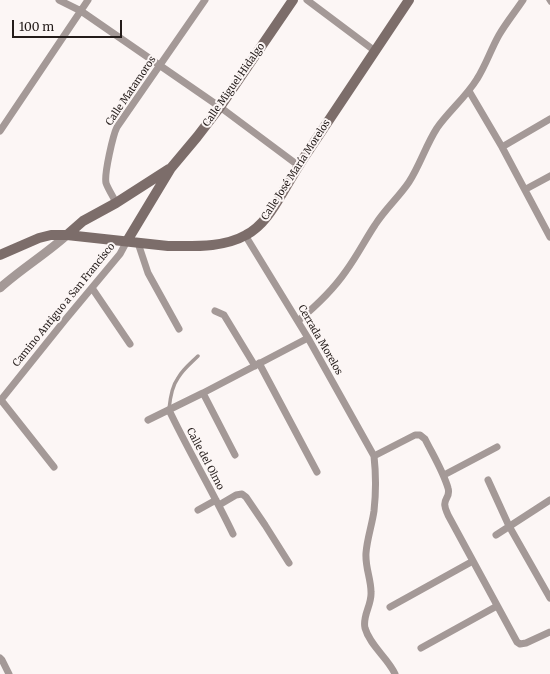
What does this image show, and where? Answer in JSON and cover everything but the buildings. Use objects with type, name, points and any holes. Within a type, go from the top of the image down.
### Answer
[{"type":"main road","name":"Calle Miguel Hidalgo","points":[[127,241],[171,168],[220,107],[293,0]]},
{"type":"main road","name":"Calle José María Morelos","points":[[0,255],[39,238],[52,235],[67,234],[168,246],[198,246],[233,241],[246,235],[257,228],[266,218],[409,0]]},
{"type":"main road","name":"Calle Miguel Hidalgo","points":[[67,234],[83,222],[171,168]]},
{"type":"street","points":[[59,0],[81,10],[220,107],[299,166]]},
{"type":"street","points":[[0,131],[88,0]]},
{"type":"street","name":"Calle Matamoros","points":[[116,203],[106,181],[114,134],[117,127],[205,0]]},
{"type":"street","points":[[307,0],[375,50]]},
{"type":"street","points":[[298,321],[335,285],[376,223],[409,182],[437,128],[478,77],[500,35],[523,0]]},
{"type":"street","points":[[469,90],[526,189],[550,237]]},
{"type":"street","points":[[502,147],[550,119]]},
{"type":"street","points":[[526,189],[550,176]]},
{"type":"street","points":[[0,288],[67,234]]},
{"type":"street","name":"Cerrada Morelos","points":[[246,235],[308,338],[374,456]]},
{"type":"street","name":"Camino Antiguo a San Francisco","points":[[54,467],[0,400],[120,254],[127,241]]},
{"type":"street","points":[[138,243],[148,273],[179,329]]},
{"type":"street","points":[[92,288],[130,344]]},
{"type":"street","points":[[215,311],[224,316],[257,364],[317,472]]},
{"type":"street","points":[[148,420],[308,338]]},
{"type":"street","points":[[203,393],[235,455]]},
{"type":"street","name":"Calle del Olmo","points":[[168,410],[217,503],[236,495],[242,494],[246,497],[289,563]]},
{"type":"street","points":[[395,674],[393,669],[374,645],[365,628],[371,593],[367,572],[366,554],[374,512],[374,456],[415,435],[420,435],[424,439],[444,475],[449,490],[449,496],[444,505],[448,515],[517,642],[520,644],[526,643],[550,632]]},
{"type":"street","points":[[444,475],[497,448]]},
{"type":"street","points":[[488,480],[509,526],[550,598]]},
{"type":"street","points":[[496,535],[550,500]]},
{"type":"street","points":[[198,510],[217,503],[233,534]]},
{"type":"street","points":[[390,606],[473,561]]},
{"type":"street","points":[[421,648],[497,606]]},
{"type":"street","points":[[0,658],[9,674]]},
{"type":"lane","points":[[168,410],[177,379],[198,356]]}]
